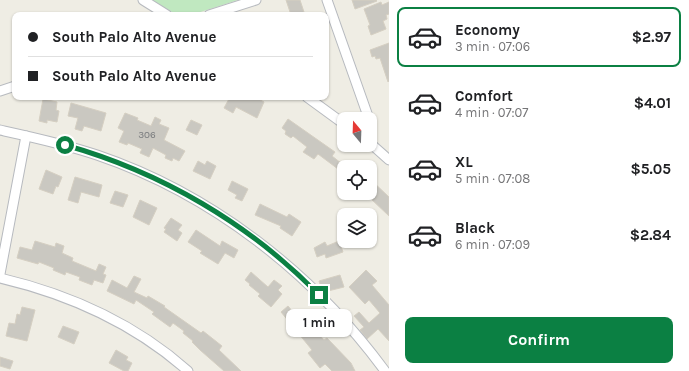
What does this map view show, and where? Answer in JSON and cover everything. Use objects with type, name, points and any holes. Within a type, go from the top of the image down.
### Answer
[{"type":"street","points":[[143,0],[162,12]]},
{"type":"street","points":[[218,12],[256,0]]},
{"type":"street","points":[[327,0],[367,112]]},
{"type":"street","points":[[0,91],[12,87]]},
{"type":"street","points":[[311,100],[337,119]]},
{"type":"street","points":[[0,130],[76,148],[120,164],[172,187],[222,216],[273,253],[311,286],[352,329],[385,371]]},
{"type":"street","points":[[0,274],[26,136]]},
{"type":"street","points":[[377,149],[389,160]]},
{"type":"street","points":[[0,278],[52,293],[108,318],[154,344],[188,371]]},
{"type":"green space","points":[[152,0],[238,0],[200,12],[172,12]]},
{"type":"building","points":[[286,0],[300,0],[304,12],[290,12]]},
{"type":"building","points":[[352,0],[376,0],[377,1],[355,9]]},
{"type":"building","points":[[381,2],[382,5],[389,2],[389,14],[386,15],[387,19],[383,21],[386,29],[371,35],[368,26],[370,25],[364,9]]},
{"type":"building","points":[[389,43],[388,82],[380,58],[376,59],[375,56],[372,57],[370,50]]},
{"type":"building","points":[[43,100],[57,102],[56,110],[59,111],[57,122],[47,120],[47,123],[39,121]]},
{"type":"building","points":[[228,100],[260,100],[264,102],[257,118],[236,107],[233,113],[224,108]]},
{"type":"building","points":[[71,103],[106,113],[101,131],[84,126],[82,131],[75,129],[78,118],[68,116]]},
{"type":"building","points":[[125,113],[138,118],[137,120],[151,126],[155,117],[161,120],[159,124],[169,128],[164,140],[185,151],[179,161],[173,158],[172,161],[165,158],[166,155],[153,148],[149,157],[140,153],[142,149],[128,143],[127,145],[119,142],[124,131],[118,128]]},
{"type":"building","points":[[288,119],[335,152],[332,156],[337,160],[337,168],[318,154],[314,159],[303,152],[307,147],[293,136],[291,138],[285,134],[286,131],[282,128]]},
{"type":"building","points":[[191,120],[202,125],[197,135],[186,130]]},
{"type":"building","points":[[198,161],[205,165],[207,161],[216,166],[210,179],[193,171]]},
{"type":"building","points":[[46,170],[62,177],[53,194],[39,189]]},
{"type":"building","points":[[75,177],[102,185],[99,197],[81,192],[78,203],[68,200]]},
{"type":"building","points":[[232,181],[248,189],[242,201],[235,198],[237,195],[228,190]]},
{"type":"building","points":[[377,186],[389,197],[389,216],[372,200],[377,200]]},
{"type":"building","points":[[115,191],[128,195],[123,207],[110,203]]},
{"type":"building","points":[[140,200],[157,208],[149,225],[133,217]]},
{"type":"building","points":[[260,204],[287,217],[289,214],[301,222],[292,236],[280,228],[281,226],[255,215]]},
{"type":"building","points":[[171,218],[182,225],[178,230],[182,233],[177,241],[164,232],[166,229],[164,228]]},
{"type":"building","points":[[196,230],[220,246],[222,241],[238,250],[234,258],[225,253],[218,264],[200,253],[202,251],[188,242]]},
{"type":"building","points":[[35,241],[55,247],[56,243],[64,246],[62,253],[73,258],[72,261],[96,271],[99,264],[106,267],[103,274],[106,275],[103,283],[94,280],[92,285],[79,280],[80,277],[66,272],[65,275],[53,270],[54,268],[39,262],[38,264],[17,258],[20,247],[32,250]]},
{"type":"building","points":[[325,242],[327,246],[337,242],[337,248],[342,248],[343,252],[326,258],[325,254],[317,257],[314,248]]},
{"type":"building","points":[[366,270],[377,281],[372,285],[389,305],[389,341],[378,329],[367,339],[360,330],[364,327],[354,316],[359,312],[369,323],[380,313],[369,300],[365,304],[349,287]]},
{"type":"building","points":[[251,272],[268,287],[274,280],[282,286],[278,290],[282,294],[271,307],[258,296],[260,294],[245,280]]},
{"type":"building","points":[[340,275],[344,287],[328,291],[326,286],[321,288],[319,281]]},
{"type":"building","points":[[134,276],[141,279],[134,292],[147,298],[148,296],[165,306],[164,307],[201,333],[203,331],[222,346],[219,350],[241,371],[224,371],[183,333],[184,331],[173,323],[170,327],[152,314],[154,312],[136,300],[134,304],[107,291],[112,280],[127,288]]},
{"type":"building","points":[[288,306],[309,331],[313,328],[324,340],[327,338],[351,363],[355,371],[332,371],[325,364],[320,368],[308,353],[312,350],[281,312]]},
{"type":"building","points":[[22,307],[35,310],[27,341],[6,336],[9,323],[15,324],[17,314],[20,315]]},
{"type":"building","points":[[63,326],[79,332],[74,344],[58,337]]},
{"type":"building","points":[[116,350],[128,357],[126,360],[132,363],[128,371],[124,371],[109,363]]},
{"type":"building","points":[[0,357],[13,361],[10,369],[0,366]]},
{"type":"route","points":[[65,145],[135,170],[172,187],[209,208],[236,225],[273,253],[311,286],[319,295]]}]
